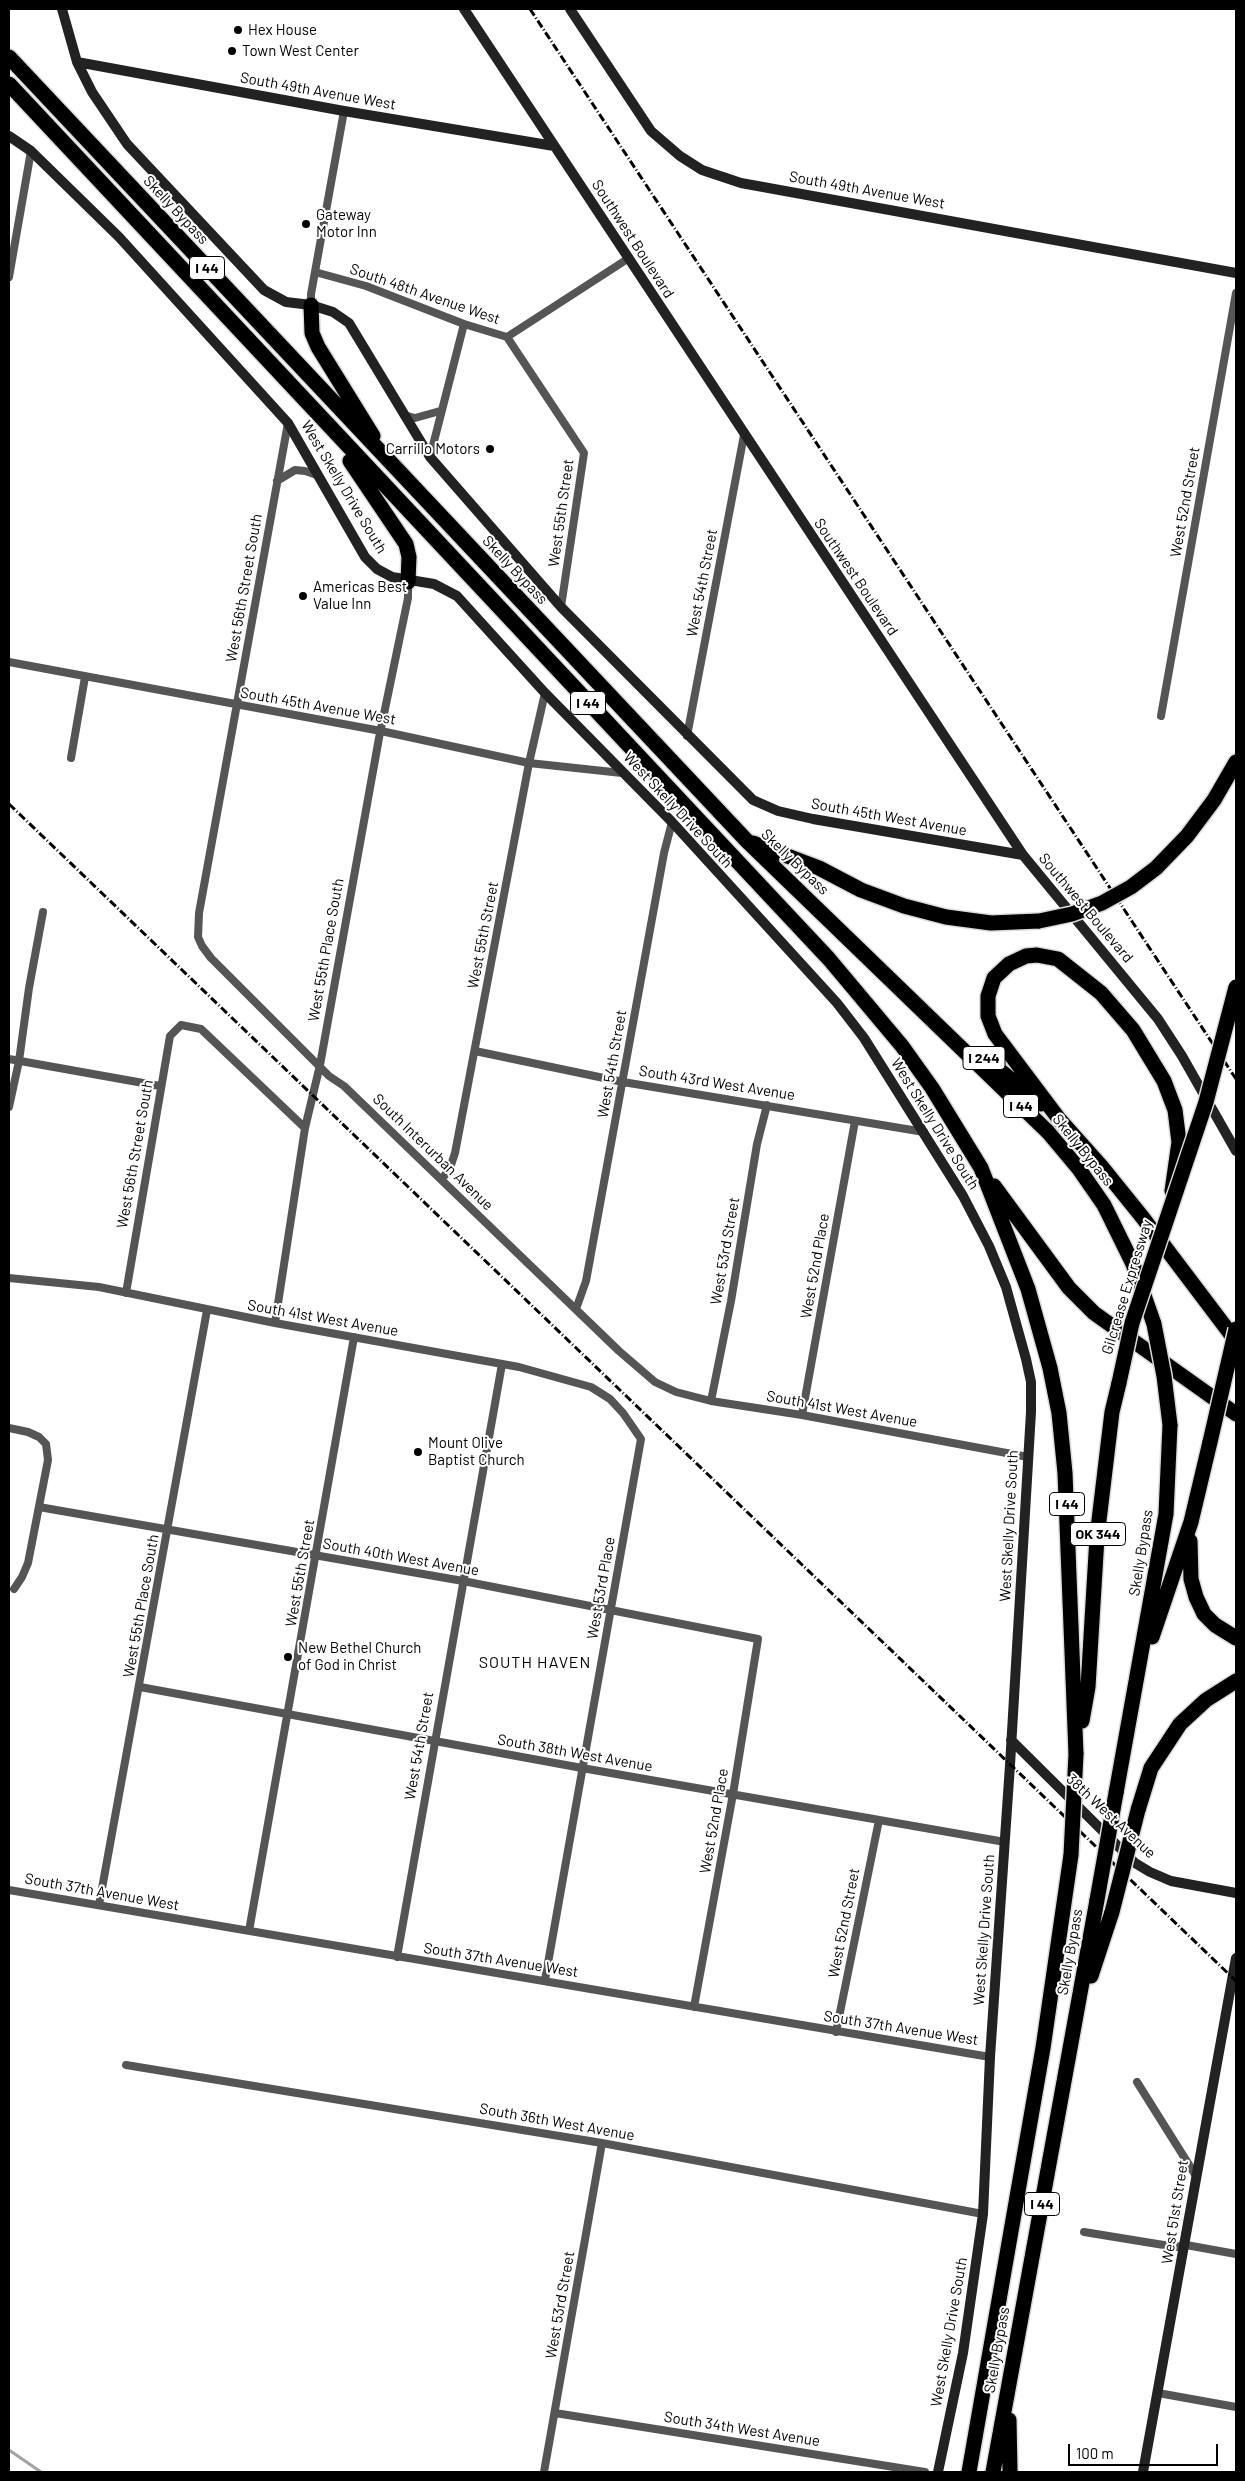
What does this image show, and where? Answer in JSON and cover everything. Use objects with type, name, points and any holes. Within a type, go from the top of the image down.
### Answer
[{"type":"highway","points":[[9,49],[25,75]]},
{"type":"highway","name":"Skelly Bypass","points":[[9,57],[747,841],[1048,1132],[1079,1169],[1104,1205],[1124,1243],[1154,1324],[1164,1376],[1170,1426],[1166,1514],[993,2472]]},
{"type":"highway","name":"Skelly Bypass","points":[[9,84],[324,423],[829,959],[902,1046],[932,1088],[981,1168],[1038,1321],[1059,1413],[1065,1473],[1076,1754],[1071,1855],[1043,2048],[969,2472]]},
{"type":"highway","points":[[9,97],[50,129]]},
{"type":"highway","points":[[311,305],[312,333],[318,347],[388,461]]},
{"type":"highway","points":[[324,423],[406,544],[409,557],[408,582]]},
{"type":"highway","points":[[747,841],[819,868],[861,890],[904,906],[946,917],[991,922],[1039,921],[1072,914],[1102,903],[1131,887],[1156,868],[1187,836],[1214,800],[1236,762]]},
{"type":"highway","points":[[1059,1119],[995,1034],[988,1016],[988,996],[994,978],[1009,964],[1026,956],[1037,955],[1058,959],[1101,993],[1143,1045],[1164,1081],[1173,1102],[1179,1126],[1179,1142],[1168,1212]]},
{"type":"highway","name":"Gilcrease Expressway","points":[[1076,1754],[1088,1687],[1097,1537],[1112,1412],[1118,1383],[1132,1323],[1206,1102],[1236,987]]},
{"type":"highway","name":"I 244","points":[[909,996],[1059,1119],[1101,1166],[1143,1218],[1236,1341]]},
{"type":"highway","points":[[981,1168],[1069,1288],[1094,1313],[1236,1414]]},
{"type":"highway","points":[[1137,1678],[1191,1522],[1236,1329]]},
{"type":"highway","points":[[1191,1522],[1189,1562],[1196,1597],[1204,1614],[1215,1625],[1236,1638]]},
{"type":"highway","points":[[1075,2025],[1112,1912],[1138,1810],[1151,1768],[1180,1724],[1206,1700],[1236,1681]]},
{"type":"highway","points":[[1009,2383],[1010,2472]]},
{"type":"street","points":[[62,9],[77,62],[92,92],[127,144],[264,290],[286,302],[311,305],[333,312],[349,323],[430,457],[561,607],[687,736]]},
{"type":"street","name":"Southwest Boulevard","points":[[464,9],[1023,855],[1158,1019],[1186,1063],[1236,1151]]},
{"type":"street","name":"South 49th Avenue West","points":[[570,9],[651,131],[680,156],[702,170],[741,182],[1236,273]]},
{"type":"street","name":"South 49th Avenue West","points":[[77,62],[344,111],[554,146]]},
{"type":"street","points":[[311,305],[315,272],[344,111]]},
{"type":"street","name":"West Skelly Drive South","points":[[9,136],[31,151],[119,237],[288,423],[365,557],[377,569],[408,582],[434,584],[457,596],[545,693],[672,822],[837,1003],[864,1038],[924,1132],[982,1232],[1014,1310],[1030,1382],[1028,1457],[990,2057],[983,2214],[964,2353],[938,2472]]},
{"type":"street","points":[[9,277],[31,151]]},
{"type":"street","points":[[507,337],[629,258]]},
{"type":"street","name":"South 48th Avenue West","points":[[315,272],[366,286],[464,324],[507,337],[584,453]]},
{"type":"street","name":"West 52nd Street","points":[[1161,716],[1236,293]]},
{"type":"street","points":[[430,457],[464,324]]},
{"type":"street","points":[[404,415],[415,418],[440,412]]},
{"type":"street","name":"West 56th Street South","points":[[198,937],[199,913],[288,423]]},
{"type":"street","name":"West 54th Street","points":[[687,736],[744,435]]},
{"type":"street","name":"West 55th Street","points":[[561,607],[584,453]]},
{"type":"street","points":[[277,481],[295,470],[317,474]]},
{"type":"street","name":"West 55th Place South","points":[[275,1323],[305,1128],[320,1065],[381,731],[408,598],[408,582]]},
{"type":"street","name":"South 45th Avenue West","points":[[9,662],[236,706],[381,731],[530,763],[622,773]]},
{"type":"street","points":[[71,758],[85,677]]},
{"type":"street","name":"West 55th Street","points":[[442,1179],[450,1168],[455,1153],[545,693]]},
{"type":"street","name":"South 45th West Avenue","points":[[687,736],[752,800],[778,811],[813,819],[1023,855]]},
{"type":"street","name":"West 54th Street","points":[[576,1308],[586,1281],[664,853],[672,822]]},
{"type":"street","points":[[9,1107],[19,1061],[28,988],[43,912]]},
{"type":"street","name":"South Interurban Avenue","points":[[198,937],[211,958],[329,1076],[344,1086],[576,1308],[619,1352],[655,1382]]},
{"type":"street","name":"West 56th Street South","points":[[126,1292],[170,1036],[181,1025],[201,1029],[305,1128]]},
{"type":"street","name":"South 43rd West Avenue","points":[[475,1051],[623,1082],[924,1132]]},
{"type":"street","points":[[9,1059],[160,1086]]},
{"type":"street","name":"West 53rd Street","points":[[711,1401],[731,1300],[757,1144],[767,1105]]},
{"type":"street","name":"West 52nd Place","points":[[802,1415],[855,1121]]},
{"type":"street","name":"South 41st West Avenue","points":[[9,1278],[30,1282],[64,1283],[126,1292],[207,1310],[545,1373],[591,1387],[610,1399],[623,1413]]},
{"type":"street","name":"West 55th Place South","points":[[100,1905],[207,1310]]},
{"type":"street","name":"West 55th Street","points":[[249,1931],[317,1556],[354,1337]]},
{"type":"street","name":"West 54th Street","points":[[397,1957],[502,1364]]},
{"type":"street","name":"South 41st West Avenue","points":[[655,1382],[676,1392],[711,1401],[802,1415],[1028,1457]]},
{"type":"street","name":"West 53rd Place","points":[[545,1980],[641,1439],[623,1413]]},
{"type":"street","points":[[9,1428],[28,1432],[39,1437],[46,1444],[48,1460],[28,1563],[14,1589]]},
{"type":"street","name":"South 40th West Avenue","points":[[39,1506],[463,1581],[758,1639]]},
{"type":"street","name":"West 52nd Place","points":[[694,2007],[733,1794],[758,1639]]},
{"type":"street","name":"South 38th West Avenue","points":[[140,1687],[434,1742],[1005,1842]]},
{"type":"street","name":"38th West Avenue","points":[[1010,1740],[1135,1863],[1171,1881],[1236,1893]]},
{"type":"street","name":"West 52nd Street","points":[[836,2032],[879,1820]]},
{"type":"street","name":"South 37th Avenue West","points":[[9,1890],[990,2057]]},
{"type":"street","name":"West 51st Street","points":[[1144,2472],[1236,1958]]},
{"type":"street","name":"South 36th West Avenue","points":[[126,2065],[602,2143],[983,2214]]},
{"type":"street","points":[[1137,2082],[1196,2176]]},
{"type":"street","name":"West 53rd Street","points":[[544,2472],[602,2143]]},
{"type":"street","points":[[1084,2232],[1176,2247],[1186,2245],[1236,2254]]},
{"type":"street","points":[[1158,2392],[1236,2407]]},
{"type":"street","name":"South 34th West Avenue","points":[[555,2413],[925,2472]]},
{"type":"waterway","points":[[9,2450],[41,2472]]},
{"type":"railway","points":[[530,9],[1236,1079]]},
{"type":"railway","points":[[9,804],[1236,1981]]},
{"type":"place","name":"Hex House","points":[[238,30]]},
{"type":"place","name":"Town West Center","points":[[232,51]]},
{"type":"place","name":"Gateway Motor Inn","points":[[306,224]]},
{"type":"place","name":"Carrillo Motors","points":[[490,449]]},
{"type":"place","name":"Americas Best Value Inn","points":[[303,596]]},
{"type":"place","name":"Mount Olive Baptist Church","points":[[418,1452]]},
{"type":"place","name":"New Bethel Church of God in Christ","points":[[288,1657]]},
{"type":"district","name":"SOUTH HAVEN","points":[[535,1663]]}]
